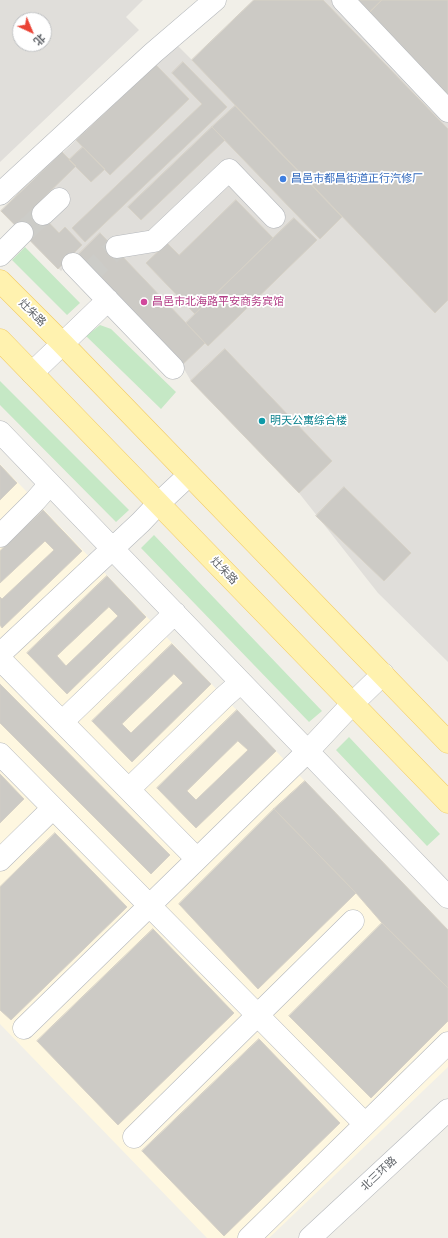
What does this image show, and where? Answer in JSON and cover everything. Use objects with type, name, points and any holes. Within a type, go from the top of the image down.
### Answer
[{"type":"main road","name":"灶朱路","points":[[0,281],[62,343],[448,742]]},
{"type":"main road","name":"灶朱路","points":[[0,340],[448,802]]},
{"type":"lane","points":[[0,194],[153,53],[215,0]]},
{"type":"lane","points":[[343,0],[448,111]]},
{"type":"lane","points":[[117,247],[154,241],[229,170],[274,217]]},
{"type":"lane","points":[[43,214],[59,199]]},
{"type":"lane","points":[[0,255],[22,233]]},
{"type":"lane","points":[[72,264],[173,368]]},
{"type":"lane","points":[[32,373],[108,300]]},
{"type":"lane","points":[[0,432],[448,897]]},
{"type":"lane","points":[[0,654],[113,549],[189,475]]},
{"type":"lane","points":[[0,536],[50,484]]},
{"type":"lane","points":[[62,722],[175,613]]},
{"type":"lane","points":[[0,659],[197,859]]},
{"type":"lane","points":[[24,1028],[308,751],[352,704],[383,674]]},
{"type":"lane","points":[[128,789],[241,682]]},
{"type":"lane","points":[[0,754],[365,1124]]},
{"type":"lane","points":[[0,860],[53,808]]},
{"type":"lane","points":[[134,1137],[353,921]]},
{"type":"lane","points":[[249,1238],[448,1044]]},
{"type":"lane","name":"北三环路","points":[[310,1238],[448,1110]]},
{"type":"shaded area","points":[[0,0],[143,0],[126,17],[139,30],[0,162]]},
{"type":"shaded area","points":[[254,0],[448,0],[448,662],[378,593],[299,493],[191,381],[184,369],[76,257],[61,271],[1,211],[177,45],[192,60]]},
{"type":"shaded area","points":[[0,464],[448,930],[448,1067],[269,1238],[207,1238],[0,1024]]},
{"type":"green space","points":[[25,247],[80,303],[67,315],[12,260]]},
{"type":"green space","points":[[100,325],[111,329],[176,392],[161,409],[86,336]]},
{"type":"green space","points":[[0,381],[129,510],[116,522],[0,405]]},
{"type":"green space","points":[[154,535],[322,711],[309,722],[141,548]]},
{"type":"green space","points":[[349,737],[440,834],[427,846],[336,750]]},
{"type":"building","points":[[254,0],[323,0],[448,129],[448,300],[435,313],[192,60]]},
{"type":"building","points":[[352,0],[382,0],[367,15]]},
{"type":"building","points":[[382,0],[448,0],[448,99],[367,15]]},
{"type":"building","points":[[183,62],[227,107],[85,242],[72,228],[202,104],[172,73]]},
{"type":"building","points":[[156,65],[189,99],[110,175],[76,140]]},
{"type":"building","name":"昌邑市都昌街道正行汽修厂","points":[[235,106],[342,217],[320,239],[212,127]]},
{"type":"building","points":[[212,127],[225,140],[141,220],[128,207]]},
{"type":"building","points":[[83,147],[105,169],[91,182],[69,160]]},
{"type":"building","points":[[62,152],[76,166],[34,207],[59,233],[65,227],[82,245],[58,269],[1,211]]},
{"type":"building","points":[[236,200],[273,238],[195,314],[146,263],[167,243],[179,255]]},
{"type":"building","points":[[294,218],[317,240],[208,346],[186,323]]},
{"type":"building","points":[[100,233],[205,343],[181,366],[76,257]]},
{"type":"building","name":"明天公寓综合楼","points":[[225,349],[332,461],[299,493],[191,381]]},
{"type":"building","points":[[0,465],[17,483],[0,500]]},
{"type":"building","points":[[344,487],[411,553],[384,581],[316,516]]},
{"type":"building","points":[[43,510],[82,551],[2,628],[0,625],[0,597],[2,599],[54,550],[45,541],[0,583],[0,551]]},
{"type":"building","points":[[107,576],[146,617],[67,694],[27,653]],"holes":[[[109,607],[118,616],[66,666],[57,656]]]},
{"type":"building","points":[[172,644],[211,684],[132,762],[92,721]],"holes":[[[174,674],[183,683],[131,733],[122,724]]]},
{"type":"building","points":[[0,684],[170,855],[151,874],[0,723]]},
{"type":"building","points":[[237,710],[276,751],[196,828],[157,788]],"holes":[[[238,741],[248,750],[196,800],[187,791]]]},
{"type":"building","points":[[0,774],[24,799],[0,823]]},
{"type":"building","points":[[305,781],[448,930],[448,988],[382,923],[356,893],[274,809]]},
{"type":"building","points":[[274,809],[356,893],[258,989],[179,904]]},
{"type":"building","points":[[55,833],[127,907],[11,1020],[0,1010],[0,887]]},
{"type":"building","points":[[382,923],[448,988],[448,1021],[371,1098],[289,1016]]},
{"type":"building","points":[[153,929],[234,1013],[118,1125],[37,1041]]},
{"type":"building","points":[[259,1039],[340,1123],[224,1236],[142,1151]]},
{"type":"tunnel","points":[[22,233],[43,214]]},
{"type":"tunnel","points":[[85,277],[117,247]]},
{"type":"place","name":"昌邑市都昌街道正行汽修厂","points":[[283,179]]},
{"type":"place","name":"昌邑市北海路平安商务宾馆","points":[[144,302]]},
{"type":"place","name":"明天公寓综合楼","points":[[262,421]]}]
